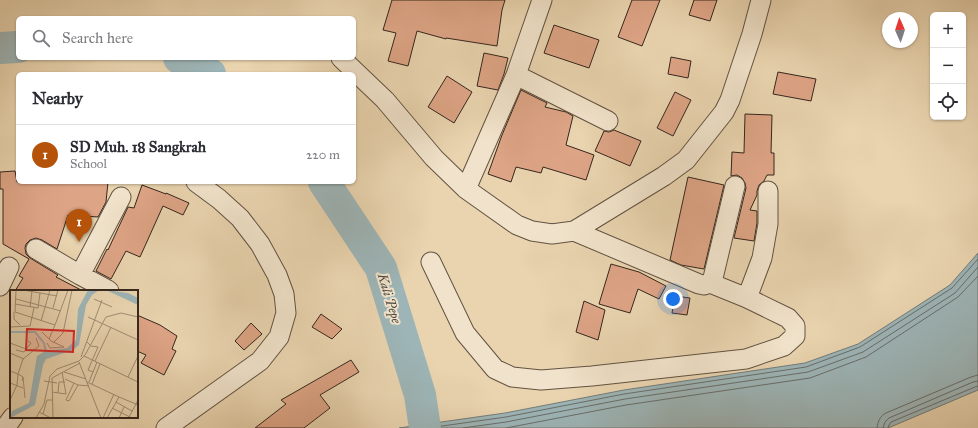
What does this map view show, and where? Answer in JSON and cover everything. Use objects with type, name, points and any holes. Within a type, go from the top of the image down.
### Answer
[{"type":"street","points":[[466,189],[516,75],[542,0]]},
{"type":"street","points":[[356,72],[385,100],[434,158],[466,189],[516,225],[532,231],[552,234],[574,232],[664,176],[686,160],[724,112],[730,100],[752,34],[761,0]]},
{"type":"street","points":[[343,60],[356,72]]},
{"type":"street","points":[[516,75],[608,121]]},
{"type":"street","points":[[166,428],[260,361],[279,337],[286,313],[284,294],[277,275],[260,244],[240,218],[219,199],[199,184]]},
{"type":"street","points":[[710,283],[713,278],[735,186]]},
{"type":"street","points":[[747,298],[762,258],[768,224],[768,191]]},
{"type":"street","points":[[80,275],[121,197]]},
{"type":"street","points":[[431,262],[465,333],[495,369],[512,377],[541,380],[746,360],[784,346],[795,336],[795,326],[788,318],[747,298],[710,283],[704,285],[699,284],[574,232]]},
{"type":"street","points":[[36,249],[108,290]]},
{"type":"street","points":[[0,286],[10,267]]},
{"type":"street","points":[[0,407],[10,413]]},
{"type":"street","points":[[5,428],[12,418]]},
{"type":"water","points":[[978,253],[978,390],[888,428],[399,428],[505,413],[624,390],[805,363],[858,344],[950,285]]},
{"type":"building","points":[[392,0],[505,0],[502,10],[497,46],[446,39],[417,31],[408,66],[388,61],[396,33],[383,30]]},
{"type":"building","points":[[632,0],[660,0],[642,46],[618,37]]},
{"type":"building","points":[[694,0],[717,0],[710,21],[689,15]]},
{"type":"building","points":[[554,25],[599,40],[589,68],[544,53]]},
{"type":"building","points":[[484,53],[508,58],[498,90],[477,86]]},
{"type":"building","points":[[671,57],[691,61],[688,78],[668,74]]},
{"type":"building","points":[[778,72],[816,79],[811,101],[773,94]]},
{"type":"building","points":[[447,76],[472,92],[454,123],[428,107]]},
{"type":"building","points":[[521,90],[547,103],[545,107],[566,112],[573,116],[566,145],[594,155],[586,180],[543,167],[541,173],[516,167],[511,182],[488,174],[502,135]]},
{"type":"building","points":[[675,92],[691,100],[673,136],[657,128]]},
{"type":"building","points":[[745,114],[772,115],[771,153],[774,153],[774,175],[767,175],[764,181],[759,185],[757,195],[750,210],[757,211],[754,241],[734,238],[746,188],[742,178],[737,175],[731,176],[732,152],[744,153]]},
{"type":"building","points":[[614,130],[641,141],[630,166],[595,151],[604,131],[609,132]]},
{"type":"building","points":[[15,171],[16,184],[108,184],[106,202],[98,217],[68,215],[57,249],[36,238],[30,240],[26,244],[26,254],[30,258],[58,275],[56,277],[81,290],[16,290],[23,278],[19,276],[29,259],[3,244],[3,189],[0,189],[0,172]]},
{"type":"building","points":[[688,177],[724,185],[704,269],[681,265],[670,260]]},
{"type":"building","points":[[142,185],[189,203],[183,215],[163,206],[140,257],[126,251],[111,279],[96,271],[107,249],[108,250],[128,207],[134,208]]},
{"type":"building","points":[[611,264],[639,272],[666,286],[659,299],[638,289],[630,313],[599,304]]},
{"type":"building","points":[[675,296],[690,298],[687,315],[672,313]]},
{"type":"building","points":[[584,301],[605,310],[598,340],[576,332]]},
{"type":"building","points":[[321,314],[342,329],[332,339],[312,327]]},
{"type":"building","points":[[138,315],[160,325],[177,336],[172,349],[176,351],[164,375],[141,363],[146,355],[138,351]]},
{"type":"building","points":[[251,323],[262,334],[244,350],[235,341]]},
{"type":"building","points":[[351,360],[359,372],[320,395],[330,408],[304,428],[255,428],[286,404],[281,400]]},
{"type":"waterway","name":"Kali Pepe","points":[[0,48],[16,47]]},
{"type":"waterway","name":"Kali Pepe","points":[[183,60],[206,72]]},
{"type":"waterway","name":"Kali Pepe","points":[[325,184],[381,268],[420,395],[425,428]]},
{"type":"place","name":"SD Muh. 18 Sangkrah","points":[[79,242]]}]
